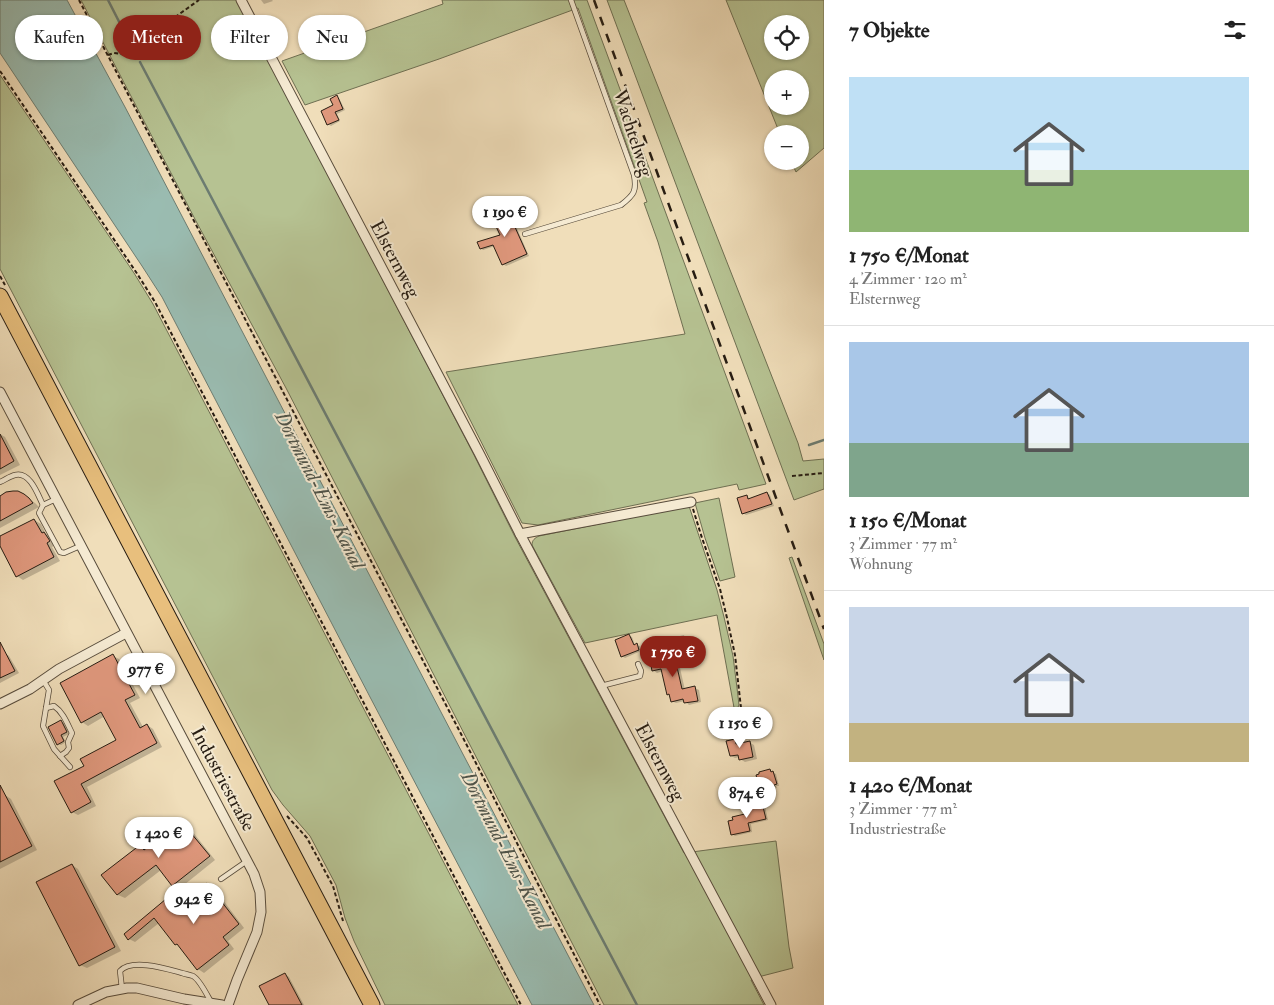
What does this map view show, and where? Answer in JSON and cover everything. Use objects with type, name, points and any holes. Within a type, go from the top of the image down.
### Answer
[{"type":"main road","points":[[0,296],[372,1005]]},
{"type":"street","name":"Elsternweg","points":[[241,0],[520,534],[771,1005]]},
{"type":"street","name":"Industriestraße","points":[[0,392],[254,874],[260,892],[261,912],[257,932],[228,1005]]},
{"type":"street","points":[[520,534],[691,502]]},
{"type":"street","points":[[0,704],[30,688],[59,669],[126,634]]},
{"type":"street","points":[[78,1005],[106,992],[137,988],[184,999],[222,1005]]},
{"type":"lane","name":"Wachtelweg","points":[[526,234],[621,205],[635,191],[634,175],[571,0]]},
{"type":"lane","points":[[0,482],[22,474],[27,478],[43,505]]},
{"type":"lane","points":[[56,499],[43,505],[39,513],[60,552],[64,553],[80,546]]},
{"type":"lane","points":[[601,686],[640,676],[641,671],[638,664]]},
{"type":"lane","points":[[43,680],[49,690],[43,726],[54,749],[70,767]]},
{"type":"lane","points":[[46,708],[54,706],[58,709],[72,733],[68,742],[69,748],[60,756]]},
{"type":"lane","points":[[221,879],[247,861]]},
{"type":"lane","points":[[122,989],[120,971],[123,968],[133,965],[160,967],[194,976],[205,990],[212,1004]]},
{"type":"path","points":[[79,0],[600,1005]]},
{"type":"path","points":[[108,55],[114,53],[136,56],[144,51],[164,25],[199,0]]},
{"type":"path","points":[[0,71],[136,272],[154,302],[521,1005]]},
{"type":"path","points":[[792,476],[824,473]]},
{"type":"path","points":[[691,502],[720,589],[735,655],[741,708]]},
{"type":"green space","points":[[81,0],[239,0],[247,15],[211,15],[211,60],[270,60],[515,537],[684,853],[776,841],[793,968],[751,980],[764,1005],[604,1005],[286,388],[103,42],[103,15],[89,15]]},
{"type":"green space","points":[[442,0],[587,0],[766,484],[739,490],[737,484],[538,525],[522,523],[446,372],[685,334],[658,242],[644,203],[647,202],[578,8],[439,59],[305,105],[282,61],[298,55],[298,60],[366,60],[366,31],[443,4]]},
{"type":"green space","points":[[607,0],[624,0],[798,443],[803,461],[824,459],[824,489],[794,500]]},
{"type":"green space","points":[[726,0],[824,0],[824,148],[809,161],[809,125],[776,125],[772,115],[809,115],[809,70],[764,70],[764,94]]},
{"type":"green space","points":[[0,75],[153,304],[518,1005],[385,1005],[354,941],[345,918],[336,885],[310,836],[272,790],[0,269]]},
{"type":"green space","points":[[719,498],[735,577],[720,581],[695,503]]},
{"type":"green space","points":[[689,506],[717,590],[733,656],[739,705],[735,713],[717,615],[585,643],[532,545],[534,539],[539,536]]},
{"type":"green space","points":[[792,557],[824,644],[824,660],[789,558]]},
{"type":"water","name":"Dortmund-Ems-Kanal","points":[[0,0],[67,0],[75,15],[15,15],[15,60],[100,60],[594,1005],[532,1005],[162,297],[0,53]]},
{"type":"building","points":[[337,95],[343,109],[335,112],[339,120],[327,125],[321,111],[333,105],[330,99]]},
{"type":"building","points":[[506,207],[527,254],[502,265],[493,245],[480,249],[477,242],[500,235],[490,214]]},
{"type":"building","points":[[0,434],[14,461],[0,469]]},
{"type":"building","points":[[13,491],[24,494],[33,503],[0,521],[0,496],[6,492]]},
{"type":"building","points":[[767,492],[772,504],[742,514],[737,498],[747,495],[748,499]]},
{"type":"building","points":[[34,519],[42,533],[44,532],[50,541],[47,543],[54,557],[16,577],[0,546],[0,536]]},
{"type":"building","points":[[629,634],[634,645],[637,643],[639,650],[621,657],[615,640]]},
{"type":"building","points":[[0,642],[15,671],[0,678]]},
{"type":"building","points":[[677,652],[680,666],[677,667],[682,689],[695,686],[698,701],[684,703],[683,699],[671,702],[669,694],[667,695],[661,669],[652,671],[650,659]]},
{"type":"building","points":[[113,654],[135,695],[125,700],[140,728],[147,724],[157,743],[81,784],[91,802],[71,813],[54,781],[84,766],[80,759],[116,740],[101,712],[81,723],[60,683]]},
{"type":"building","points":[[61,720],[67,732],[61,735],[64,741],[57,745],[48,727]]},
{"type":"building","points":[[735,739],[736,744],[750,741],[753,757],[739,760],[738,755],[730,756],[726,741]]},
{"type":"building","points":[[770,769],[771,772],[773,771],[777,784],[774,785],[775,787],[760,790],[756,775],[759,772]]},
{"type":"building","points":[[0,785],[32,846],[0,862]]},
{"type":"building","points":[[762,803],[766,819],[748,823],[750,831],[731,835],[728,821],[733,820],[732,817],[749,813],[748,806]]},
{"type":"building","points":[[181,821],[210,856],[172,886],[156,865],[117,895],[101,875],[140,845],[144,850]]},
{"type":"building","points":[[72,864],[115,947],[79,966],[36,882]]},
{"type":"building","points":[[207,883],[239,924],[223,937],[229,945],[197,970],[154,918],[128,940],[124,934],[166,899],[175,909]]},
{"type":"building","points":[[285,973],[302,1005],[269,1005],[259,986]]},
{"type":"waterway","points":[[108,0],[116,15]]},
{"type":"waterway","points":[[140,62],[637,1005]]},
{"type":"waterway","points":[[809,445],[824,440]]},
{"type":"railway","points":[[594,0],[824,629]]}]
